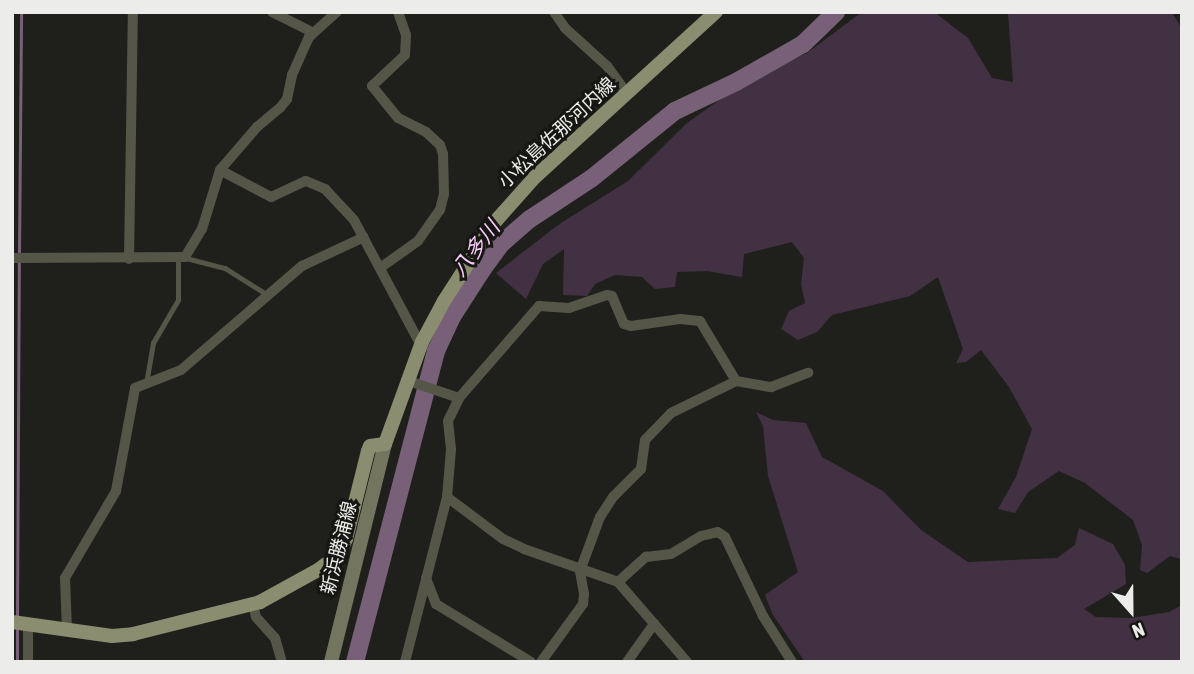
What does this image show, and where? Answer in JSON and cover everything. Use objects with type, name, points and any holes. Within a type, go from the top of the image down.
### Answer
[{"type":"main road","name":"小松島佐那河内線","points":[[21,624],[112,636],[133,634],[253,604],[318,570],[339,554],[346,538],[370,446],[385,444],[422,342],[444,301],[513,199],[716,12]]},
{"type":"main road","name":"新浜勝浦線","points":[[331,662],[385,444]]},
{"type":"street","points":[[129,259],[133,12]]},
{"type":"street","points":[[272,12],[312,32]]},
{"type":"street","points":[[16,258],[182,258],[202,229],[220,170],[287,99],[292,75],[312,32],[337,12]]},
{"type":"street","points":[[380,268],[418,241],[440,211],[444,194],[443,154],[440,145],[426,132],[398,118],[372,86],[405,55],[406,35],[398,12]]},
{"type":"street","points":[[554,12],[565,28],[607,66],[627,94]]},
{"type":"street","points":[[220,170],[271,197],[296,183],[314,182],[343,206],[364,237],[416,338],[422,342]]},
{"type":"street","points":[[66,630],[65,578],[116,491],[133,393],[146,384],[181,370],[302,265],[364,237]]},
{"type":"street","points":[[405,662],[447,497],[451,449],[448,421],[454,395],[539,306],[569,309],[607,295],[612,296],[624,324],[631,327],[680,319],[700,321],[736,381]]},
{"type":"street","points":[[541,662],[583,604],[580,571],[607,504],[641,469],[645,440],[671,413],[736,381],[771,387],[808,373]]},
{"type":"street","points":[[409,381],[454,395]]},
{"type":"street","points":[[447,497],[503,539],[580,571],[618,582],[687,662]]},
{"type":"street","points":[[618,582],[646,557],[671,554],[701,536],[718,532],[725,537],[763,616],[792,662]]},
{"type":"street","points":[[426,576],[436,604],[531,662]]},
{"type":"street","points":[[253,604],[256,617],[275,638],[282,662]]},
{"type":"street","points":[[21,624],[28,662]]},
{"type":"street","points":[[628,662],[654,624]]},
{"type":"lane","points":[[146,384],[153,343],[178,300],[182,258],[225,268],[268,295]]},
{"type":"shaded area","points":[[862,12],[934,12],[968,38],[992,78],[1013,82],[1008,12],[1172,12],[1182,29],[1182,559],[1170,556],[1147,573],[1140,570],[1142,545],[1133,520],[1085,483],[1059,471],[1028,492],[1015,513],[998,509],[1016,477],[1032,429],[1009,387],[981,350],[966,362],[956,363],[963,349],[938,277],[910,296],[832,315],[817,332],[798,340],[781,329],[789,311],[805,303],[801,284],[804,258],[792,242],[744,254],[742,277],[707,271],[677,272],[675,287],[655,289],[642,277],[615,275],[595,284],[587,296],[563,295],[564,249],[543,264],[526,299],[496,273],[558,225],[628,181],[687,123],[752,77],[807,53]]},
{"type":"shaded area","points":[[756,412],[773,420],[806,423],[822,457],[883,491],[921,530],[968,562],[1057,558],[1075,545],[1079,528],[1113,544],[1125,565],[1126,584],[1084,609],[1096,617],[1131,618],[1169,612],[1182,605],[1182,662],[805,662],[773,615],[765,595],[798,572],[768,476],[763,426]]},
{"type":"waterway","points":[[19,254],[21,12]]},
{"type":"waterway","name":"八多川","points":[[355,662],[436,351],[453,315],[501,244],[530,219],[592,178],[675,111],[736,82],[803,44],[836,12]]},
{"type":"waterway","points":[[17,618],[19,261]]},
{"type":"waterway","points":[[17,628],[17,662]]}]
